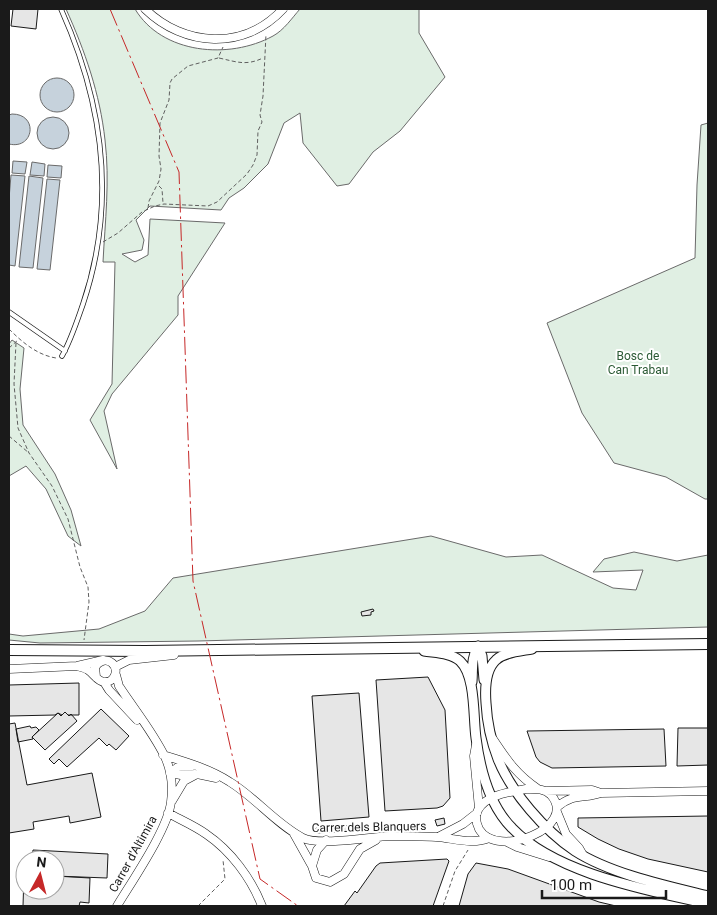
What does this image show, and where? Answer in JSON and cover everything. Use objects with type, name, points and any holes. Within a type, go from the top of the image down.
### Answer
[{"type":"main road","points":[[9,650],[218,650],[708,644]]},
{"type":"street","points":[[145,9],[156,20],[185,35],[205,39],[225,39],[241,35],[266,23],[283,9]]},
{"type":"street","points":[[478,646],[472,660],[476,741],[482,769],[492,798],[505,820],[524,838],[552,857]]},
{"type":"street","points":[[478,646],[482,656],[491,734],[498,759],[516,791],[547,827],[570,847],[583,855],[666,890],[708,904]]},
{"type":"street","points":[[485,690],[491,666],[497,658],[552,646]]},
{"type":"street","points":[[402,647],[444,654],[459,660],[466,670],[472,690]]},
{"type":"street","points":[[77,666],[87,669],[104,682],[111,681],[116,671],[129,660],[218,650]]},
{"type":"street","points":[[9,669],[77,666],[103,660],[111,662],[116,671]]},
{"type":"street","points":[[96,677],[95,667],[103,660]]},
{"type":"street","name":"Carrer d'Altimira","points":[[116,671],[119,686],[163,755],[170,773],[172,801],[158,835],[117,906]]},
{"type":"street","name":"Carrer d'Altimira","points":[[104,682],[109,690],[152,736]]},
{"type":"street","points":[[491,734],[514,769],[523,778],[552,797],[566,834],[583,855]]},
{"type":"street","points":[[476,741],[474,756],[478,810],[476,820],[480,830],[489,838],[552,857],[599,876],[708,898]]},
{"type":"street","name":"Carrer dels Blanquers","points":[[163,755],[230,782],[293,832],[305,839],[438,837],[451,840],[482,840],[489,838]]},
{"type":"street","points":[[170,773],[178,767],[198,770]]},
{"type":"street","points":[[172,801],[184,781],[198,770]]},
{"type":"street","points":[[492,798],[516,791],[592,790],[601,793]]},
{"type":"street","points":[[507,842],[524,838],[547,827],[554,819],[557,809],[570,798],[592,796],[601,793],[708,792]]},
{"type":"street","name":"Carrer dels Blanquers","points":[[438,837],[463,824],[492,798]]},
{"type":"street","name":"Carrer d'Altimira","points":[[168,813],[206,834],[235,860],[256,890],[262,906]]},
{"type":"street","points":[[293,832],[312,866],[316,878],[330,882],[344,874],[360,850],[371,842],[385,837]]},
{"type":"street","points":[[312,866],[317,850],[326,840]]},
{"type":"lane","points":[[61,9],[80,55],[92,95],[102,160],[103,192],[99,244],[92,276],[62,356]]},
{"type":"lane","points":[[9,312],[65,351]]},
{"type":"path","points":[[99,244],[118,233],[148,208],[164,204],[208,206],[217,202],[247,174],[257,155],[258,131],[262,122],[260,115],[263,96],[266,23]]},
{"type":"path","points":[[218,58],[225,39]]},
{"type":"path","points":[[148,208],[149,201],[158,186],[161,169],[159,156],[160,123],[169,100],[172,79],[188,66],[218,58],[242,63],[253,62],[265,57]]},
{"type":"path","points":[[158,186],[162,189],[164,204]]},
{"type":"path","points":[[9,329],[18,340],[40,353],[50,357],[59,358],[62,356]]},
{"type":"path","points":[[9,348],[18,340]]},
{"type":"path","points":[[16,343],[14,384],[18,428],[29,453],[52,486],[68,519],[80,567],[88,588],[89,602],[82,650]]},
{"type":"path","points":[[9,436],[24,451],[29,453]]},
{"type":"path","points":[[442,906],[455,871],[474,840]]},
{"type":"path","points":[[198,906],[225,880],[221,847]]},
{"type":"green space","points":[[66,9],[135,9],[147,24],[162,36],[179,44],[217,50],[256,44],[273,36],[300,9],[419,9],[419,33],[445,77],[400,131],[373,152],[349,184],[337,186],[303,143],[300,113],[284,123],[268,164],[244,188],[229,198],[221,210],[150,206],[136,220],[144,240],[142,250],[122,254],[135,262],[148,255],[150,219],[225,223],[178,296],[178,315],[112,394],[104,411],[117,469],[90,420],[112,384],[115,262],[103,262],[107,186],[105,140],[103,123],[91,73]]},
{"type":"green space","name":"Bosc de Can Trabau","points":[[708,123],[708,499],[705,499],[666,477],[614,463],[582,413],[547,323],[695,258],[701,125]]},
{"type":"green space","points":[[12,340],[24,348],[20,389],[23,425],[55,474],[71,510],[81,546],[68,536],[46,489],[26,466],[9,476],[9,344]]},
{"type":"green space","points":[[431,536],[506,557],[542,555],[613,588],[636,590],[643,570],[593,572],[604,559],[634,552],[677,561],[708,555],[708,627],[198,641],[40,643],[9,640],[9,634],[23,636],[99,629],[145,611],[173,578]]},
{"type":"shaded area","points":[[57,78],[69,83],[74,95],[69,107],[57,112],[45,107],[40,95],[45,83]]},
{"type":"shaded area","points":[[9,115],[21,116],[30,125],[28,137],[24,142],[9,144]]},
{"type":"shaded area","points":[[53,117],[59,118],[64,122],[68,127],[68,139],[64,144],[59,148],[53,149],[47,148],[42,144],[38,139],[37,133],[38,127],[42,122],[47,118]]},
{"type":"shaded area","points":[[13,161],[27,162],[25,174],[12,173]]},
{"type":"shaded area","points":[[32,162],[45,164],[44,176],[30,175]]},
{"type":"shaded area","points":[[48,165],[62,166],[61,178],[47,177]]},
{"type":"shaded area","points":[[11,175],[25,176],[15,266],[9,265]]},
{"type":"shaded area","points":[[29,176],[43,178],[33,268],[19,267]]},
{"type":"shaded area","points":[[47,179],[60,180],[50,270],[37,269]]},
{"type":"building","points":[[13,9],[38,9],[36,29],[11,26]]},
{"type":"building","points":[[373,609],[374,611],[371,612],[371,615],[362,616],[361,612]]},
{"type":"building","points":[[428,677],[445,710],[450,798],[443,806],[437,808],[385,811],[376,680]]},
{"type":"building","points":[[79,683],[79,715],[68,715],[65,712],[62,715],[58,713],[55,715],[9,716],[9,685]]},
{"type":"building","points":[[359,693],[369,817],[321,821],[312,696]]},
{"type":"building","points":[[101,709],[129,736],[116,750],[109,744],[107,746],[99,738],[67,767],[59,759],[54,764],[49,759]]},
{"type":"building","points":[[65,712],[69,716],[71,714],[77,721],[45,750],[32,737],[58,713],[61,716]]},
{"type":"building","points":[[15,723],[27,785],[92,773],[101,817],[70,823],[69,816],[33,822],[34,829],[9,833],[9,724]]},
{"type":"building","points":[[30,726],[31,728],[36,727],[39,730],[32,737],[33,739],[18,742],[16,729]]},
{"type":"building","points":[[678,728],[708,728],[708,765],[677,766]]},
{"type":"building","points":[[664,729],[666,766],[552,768],[540,762],[536,757],[527,731]]},
{"type":"building","points":[[708,816],[708,872],[648,859],[619,849],[578,827],[578,818]]},
{"type":"building","points":[[444,818],[445,824],[437,826],[435,820]]},
{"type":"building","points":[[354,825],[354,831],[316,833],[316,828]]},
{"type":"building","points":[[65,852],[108,854],[107,878],[65,876]]},
{"type":"building","points":[[447,859],[449,861],[433,906],[344,906],[355,891],[357,893],[380,863]]},
{"type":"building","points":[[476,863],[508,869],[599,902],[616,906],[459,906],[468,874]]},
{"type":"building","points":[[65,877],[90,878],[89,903],[80,902],[79,906],[23,906],[23,900],[65,900]]},
{"type":"power","points":[[110,9],[179,172],[193,581],[260,879],[298,906]]}]
